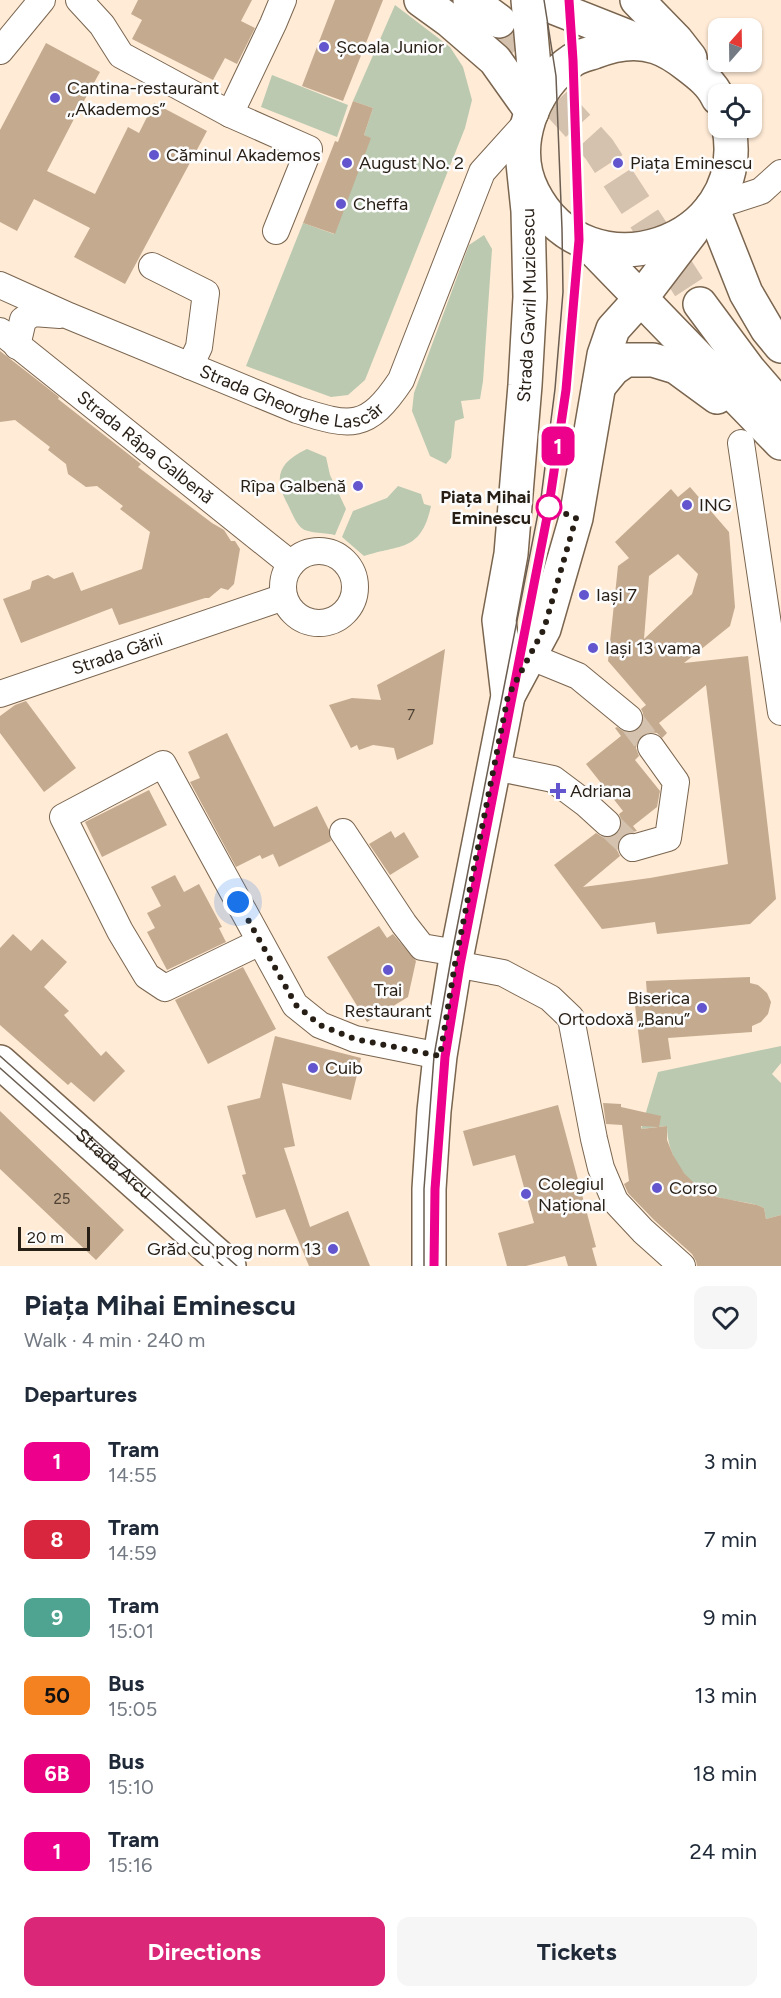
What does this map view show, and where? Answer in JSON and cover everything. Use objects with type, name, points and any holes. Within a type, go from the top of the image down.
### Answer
[{"type":"main road","points":[[421,0],[450,21],[495,60],[532,111]]},
{"type":"main road","points":[[451,0],[494,25],[470,0]]},
{"type":"main road","points":[[528,0],[532,111]]},
{"type":"main road","points":[[535,0],[655,46],[673,55],[697,72],[708,84]]},
{"type":"main road","points":[[637,0],[676,40],[709,84]]},
{"type":"main road","points":[[655,46],[631,43],[608,46],[573,60],[545,87],[532,111],[523,143],[523,163],[532,191],[562,229],[588,245],[778,428]]},
{"type":"main road","name":"Strada Gavril Muzicescu","points":[[429,1266],[429,1189],[440,1056],[456,958],[508,696],[544,629],[576,518],[604,355],[613,329],[641,298],[706,214],[724,186],[733,147],[731,138]]},
{"type":"main road","name":"Strada Gavril Muzicescu","points":[[508,696],[499,620],[510,554],[526,374],[530,297],[528,211],[523,163]]},
{"type":"main road","points":[[588,245],[616,249],[662,244],[677,237],[706,214],[746,293],[767,328],[781,345]]},
{"type":"main road","points":[[778,428],[749,370],[704,300],[781,391]]},
{"type":"main road","points":[[599,386],[613,369],[626,360],[653,360],[676,367],[697,384],[778,428]]},
{"type":"main road","name":"Strada Arcu","points":[[0,1062],[229,1266]]},
{"type":"street","points":[[1,47],[42,0]]},
{"type":"street","points":[[79,0],[102,25],[121,55],[230,114],[309,149],[276,231]]},
{"type":"street","points":[[230,114],[283,0]]},
{"type":"street","name":"Strada Gheorghe Lascăr","points":[[0,285],[69,316],[297,410],[334,421],[356,422],[386,402],[401,380],[482,172],[532,111]]},
{"type":"street","points":[[706,214],[761,191],[781,173]]},
{"type":"street","points":[[152,266],[206,293],[199,347],[190,366]]},
{"type":"street","points":[[8,339],[23,320],[33,313],[69,316]]},
{"type":"street","name":"Strada Râpa Galbenă","points":[[8,339],[291,564]]},
{"type":"street","points":[[741,443],[781,712]]},
{"type":"street","points":[[323,551],[344,562],[351,571],[354,594],[350,605],[342,615],[332,621],[320,623],[298,616],[289,608],[284,597],[283,580],[291,564],[300,556],[323,551]]},
{"type":"street","name":"Strada Gării","points":[[0,694],[284,597]]},
{"type":"street","points":[[530,656],[578,676],[629,718]]},
{"type":"street","points":[[632,847],[668,838],[676,782],[651,747]]},
{"type":"street","points":[[260,942],[165,988],[147,976],[120,932],[63,817],[164,764],[296,1005],[320,1025],[355,1039],[440,1056]]},
{"type":"street","points":[[494,766],[553,779],[607,823]]},
{"type":"street","points":[[343,832],[404,924],[422,947],[503,973],[550,998],[571,1018],[594,1139],[601,1168],[615,1201],[681,1266]]},
{"type":"green space","points":[[395,5],[450,47],[463,67],[472,100],[465,128],[365,380],[348,395],[331,397],[246,366],[303,223],[334,234],[370,138],[364,135],[373,108],[353,101]]},
{"type":"green space","points":[[272,75],[348,105],[337,137],[261,107]]},
{"type":"green space","points":[[484,235],[492,249],[483,381],[480,399],[461,401],[464,418],[455,421],[451,458],[446,464],[430,456],[412,411],[414,393],[469,245]]},
{"type":"green space","points":[[307,449],[326,457],[330,475],[346,509],[335,535],[303,529],[294,518],[283,495],[280,479],[284,465]]},
{"type":"green space","points":[[398,486],[421,494],[424,504],[431,506],[422,532],[408,544],[364,556],[342,537],[353,511],[387,498]]},
{"type":"green space","points":[[781,1046],[781,1063],[772,1074],[781,1083],[781,1215],[766,1219],[764,1208],[718,1197],[689,1179],[675,1160],[667,1126],[641,1129],[658,1072]]},
{"type":"building","points":[[138,0],[252,0],[241,21],[255,28],[237,64],[225,58],[213,80],[132,39],[142,20],[131,14]]},
{"type":"building","points":[[335,0],[383,0],[343,101],[302,86]]},
{"type":"building","name":"Căminul Akademos","points":[[46,43],[100,72],[47,171],[95,194],[128,127],[139,133],[154,103],[207,131],[125,284],[74,257],[90,228],[34,199],[17,231],[0,222],[0,130]]},
{"type":"building","points":[[353,101],[373,108],[364,135],[371,138],[335,234],[303,223]]},
{"type":"building","points":[[0,351],[141,464],[138,467],[224,530],[231,541],[235,541],[240,549],[234,584],[228,590],[221,588],[209,598],[119,625],[112,608],[21,643],[3,599],[30,589],[32,581],[48,575],[54,579],[73,572],[81,591],[142,569],[150,532],[120,509],[123,506],[97,486],[86,487],[68,474],[66,464],[48,450],[50,447],[15,420],[0,422]]},
{"type":"building","points":[[690,487],[729,532],[735,607],[730,626],[684,663],[748,656],[776,899],[750,924],[657,934],[655,922],[602,929],[554,865],[596,833],[604,838],[612,837],[622,826],[619,814],[623,811],[586,764],[621,736],[615,728],[626,733],[634,732],[644,721],[641,709],[646,705],[608,661],[618,566],[629,558],[615,542],[671,489],[678,497]],"holes":[[[678,554],[698,574],[692,594],[644,639],[649,576]],[[706,685],[728,864],[583,887],[620,856],[617,844],[621,837],[637,831],[633,826],[657,807],[660,791],[635,760],[639,756],[636,748],[638,740],[649,732],[657,733],[662,738],[667,733],[659,723]]]},
{"type":"building","points":[[445,649],[433,744],[397,760],[394,748],[373,745],[359,750],[357,745],[351,748],[329,705],[352,698],[381,700],[377,685]]},
{"type":"building","points":[[26,701],[76,768],[44,792],[0,733],[0,716],[15,705]]},
{"type":"building","points":[[227,733],[274,827],[317,806],[329,830],[331,841],[279,867],[273,854],[262,859],[260,855],[236,867],[190,782],[200,778],[188,752]]},
{"type":"building","points":[[149,790],[167,825],[102,857],[85,822]]},
{"type":"building","points":[[391,831],[395,838],[404,832],[419,857],[390,875],[369,844]]},
{"type":"building","points":[[175,875],[184,892],[199,884],[222,927],[219,928],[226,942],[167,970],[147,932],[155,928],[147,913],[161,906],[151,887]]},
{"type":"building","points":[[379,926],[387,938],[393,934],[416,961],[408,997],[367,1022],[327,957]]},
{"type":"building","points":[[13,934],[31,951],[42,939],[67,962],[44,987],[69,1011],[64,1015],[101,1056],[106,1051],[125,1071],[94,1102],[71,1082],[68,1085],[0,1025],[0,948]]},
{"type":"building","points":[[243,967],[276,1029],[208,1064],[175,1000]]},
{"type":"building","name":"Biserica Ortodoxă „Banu”","points":[[750,977],[750,983],[758,985],[767,993],[771,1002],[768,1014],[761,1022],[752,1026],[752,1032],[668,1038],[671,1059],[642,1063],[634,997],[647,995],[646,981]]},
{"type":"building","points":[[275,1036],[361,1058],[351,1100],[282,1083],[295,1146],[284,1148],[310,1227],[348,1211],[370,1266],[309,1266],[285,1209],[256,1218],[242,1175],[246,1174],[227,1106],[260,1098]]},
{"type":"building","name":"Corso","points":[[603,1103],[621,1104],[621,1107],[661,1116],[659,1127],[667,1126],[667,1140],[673,1155],[684,1173],[699,1188],[717,1197],[764,1208],[766,1219],[781,1215],[781,1266],[697,1266],[692,1254],[628,1193],[624,1184],[629,1181],[622,1125],[606,1124]],"holes":[[[641,1126],[659,1127],[641,1129]]]},
{"type":"building","points":[[558,1105],[596,1247],[592,1248],[597,1266],[568,1266],[565,1256],[526,1266],[507,1266],[498,1233],[534,1223],[515,1155],[473,1166],[463,1131]]},
{"type":"building","points":[[0,1111],[124,1230],[96,1260],[0,1169]]},
{"type":"tunnel","points":[[490,29],[599,149],[700,304]]},
{"type":"tunnel","points":[[629,718],[651,747]]},
{"type":"tunnel","points":[[607,823],[632,847]]},
{"type":"tram line","points":[[424,1266],[424,1189],[434,1056],[541,498],[555,389],[563,292],[562,229],[556,76],[544,0]]},
{"type":"tram line","points":[[434,1266],[435,1189],[445,1057],[460,965],[548,512],[566,390],[579,240],[569,0]]},
{"type":"tram line","name":"1","points":[[434,1266],[435,1189],[445,1057],[460,965],[548,512],[566,390],[579,240],[569,0]]},
{"type":"tram line","points":[[0,1056],[237,1266]]},
{"type":"tram line","points":[[0,1068],[223,1266]]},
{"type":"place","name":"Școala Junior","points":[[324,47]]},
{"type":"place","name":"Cantina-restaurant ,,Akademos”","points":[[55,98]]},
{"type":"place","name":"Căminul Akademos","points":[[154,155]]},
{"type":"place","name":"August No. 2","points":[[347,163]]},
{"type":"place","name":"Piața Eminescu","points":[[618,163]]},
{"type":"place","name":"Cheffa","points":[[341,204]]},
{"type":"place","name":"Rîpa Galbenă","points":[[358,486]]},
{"type":"place","name":"ING","points":[[687,505]]},
{"type":"place","name":"Piața Mihai Eminescu","points":[[549,507]]},
{"type":"place","name":"Iași 7","points":[[584,595]]},
{"type":"place","name":"Iași 13 vama","points":[[593,648]]},
{"type":"place","name":"Adriana","points":[[558,791]]},
{"type":"place","name":"Trai Restaurant","points":[[388,970]]},
{"type":"place","name":"Biserica Ortodoxă „Banu”","points":[[702,1008]]},
{"type":"place","name":"Cuib","points":[[313,1068]]},
{"type":"place","name":"Corso","points":[[657,1188]]},
{"type":"place","name":"Colegiul Național","points":[[526,1194]]},
{"type":"place","name":"Grăd cu prog norm 13","points":[[333,1249]]},
{"type":"route","points":[[238,902],[296,1005],[320,1025],[355,1039],[440,1056],[455,964],[508,696],[544,629],[576,518],[549,507]]}]
